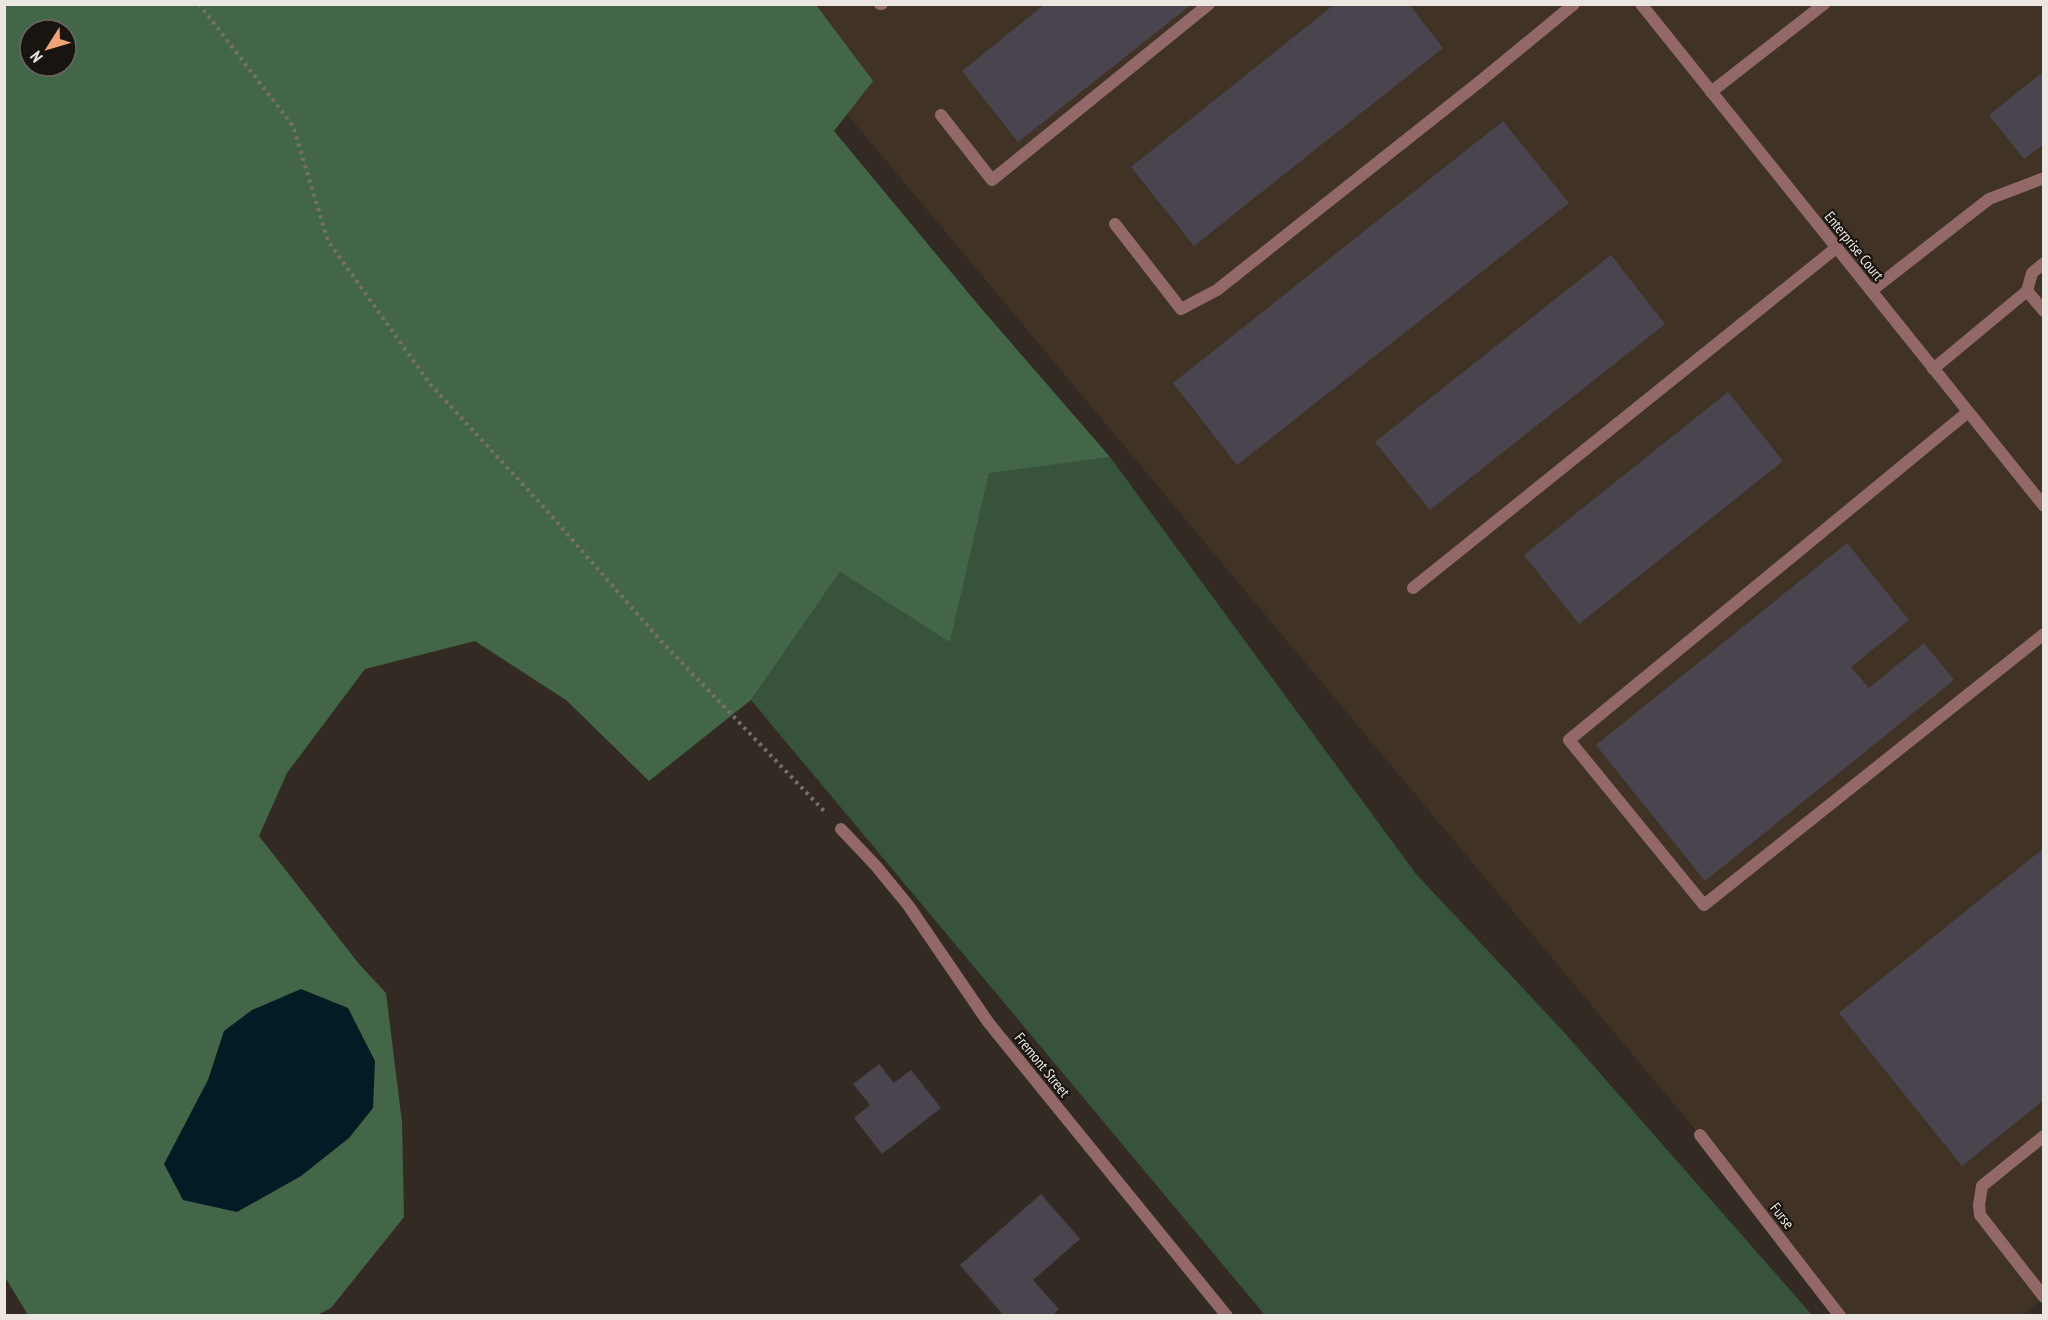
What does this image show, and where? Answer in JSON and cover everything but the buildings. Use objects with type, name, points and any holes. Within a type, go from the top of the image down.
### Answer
[{"type":"street","points":[[941,115],[992,180],[1209,4]]},
{"type":"street","points":[[1115,224],[1181,309],[1217,290],[1574,4]]},
{"type":"street","name":"Enterprise Court","points":[[1641,4],[2043,506]]},
{"type":"street","points":[[1711,92],[1824,4]]},
{"type":"street","points":[[1871,291],[1989,199],[2043,178]]},
{"type":"street","points":[[1413,588],[1836,248]]},
{"type":"street","points":[[1933,369],[2027,291],[2032,273],[2043,263]]},
{"type":"street","points":[[2027,291],[2043,312]]},
{"type":"street","points":[[1968,412],[1569,740],[1704,905],[2043,634]]},
{"type":"street","name":"Fremont Street","points":[[841,829],[908,905],[988,1023],[1227,1316]]},
{"type":"street","name":"Furse","points":[[1700,1135],[1840,1316]]},
{"type":"street","points":[[2043,1136],[1982,1186],[1978,1205],[1980,1215],[2043,1297]]},
{"type":"path","points":[[199,4],[293,126],[328,241],[430,384],[540,503],[662,641],[841,829]]},
{"type":"shaded area","points":[[756,5],[2043,5],[2043,1299],[2023,1315],[1843,1315],[1700,1135]]},
{"type":"green space","points":[[5,5],[816,5],[873,81],[834,131],[980,307],[1110,457],[989,473],[950,642],[840,572],[751,700],[649,781],[566,700],[475,641],[365,669],[287,773],[259,836],[359,964],[386,993],[402,1122],[404,1217],[331,1308],[317,1315],[28,1315],[5,1277]]},
{"type":"green space","points":[[1110,457],[1416,874],[1562,1030],[1812,1315],[1265,1315],[751,700],[840,572],[950,641],[989,472]]},
{"type":"water","points":[[301,989],[348,1008],[375,1061],[373,1108],[349,1138],[301,1176],[237,1212],[183,1200],[164,1164],[208,1080],[224,1031],[252,1010]]}]
